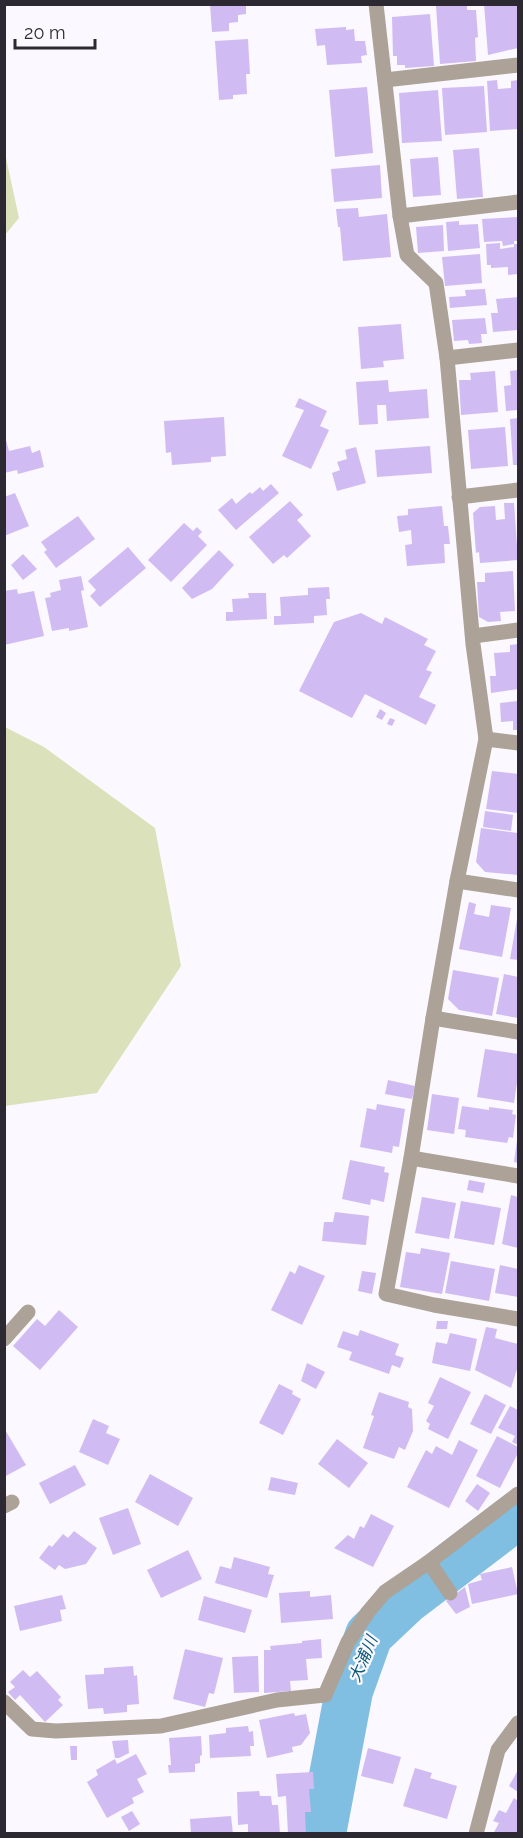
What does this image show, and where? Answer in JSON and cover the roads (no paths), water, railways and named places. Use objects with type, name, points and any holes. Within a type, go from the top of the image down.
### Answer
[{"type":"street","points":[[376,4],[400,216],[407,255],[436,283],[447,358],[477,687],[486,739],[433,1018],[411,1158],[386,1294],[434,1305],[519,1319]]},
{"type":"street","points":[[385,80],[519,65]]},
{"type":"street","points":[[400,216],[519,202]]},
{"type":"street","points":[[447,358],[519,350]]},
{"type":"street","points":[[459,497],[519,490]]},
{"type":"street","points":[[473,636],[519,630]]},
{"type":"street","points":[[486,739],[519,743]]},
{"type":"street","points":[[458,881],[519,890]]},
{"type":"street","points":[[433,1018],[519,1032]]},
{"type":"street","points":[[411,1158],[519,1176]]},
{"type":"street","points":[[4,1339],[27,1312]]},
{"type":"street","points":[[4,1702],[32,1729],[57,1731],[161,1726],[277,1700],[325,1695],[348,1642],[385,1592],[519,1494]]},
{"type":"street","points":[[429,1562],[450,1593]]},
{"type":"street","points":[[476,1833],[498,1750],[519,1723]]},
{"type":"waterway","name":"大浦川","points":[[322,1834],[349,1691],[369,1635],[405,1601],[518,1515]]}]
